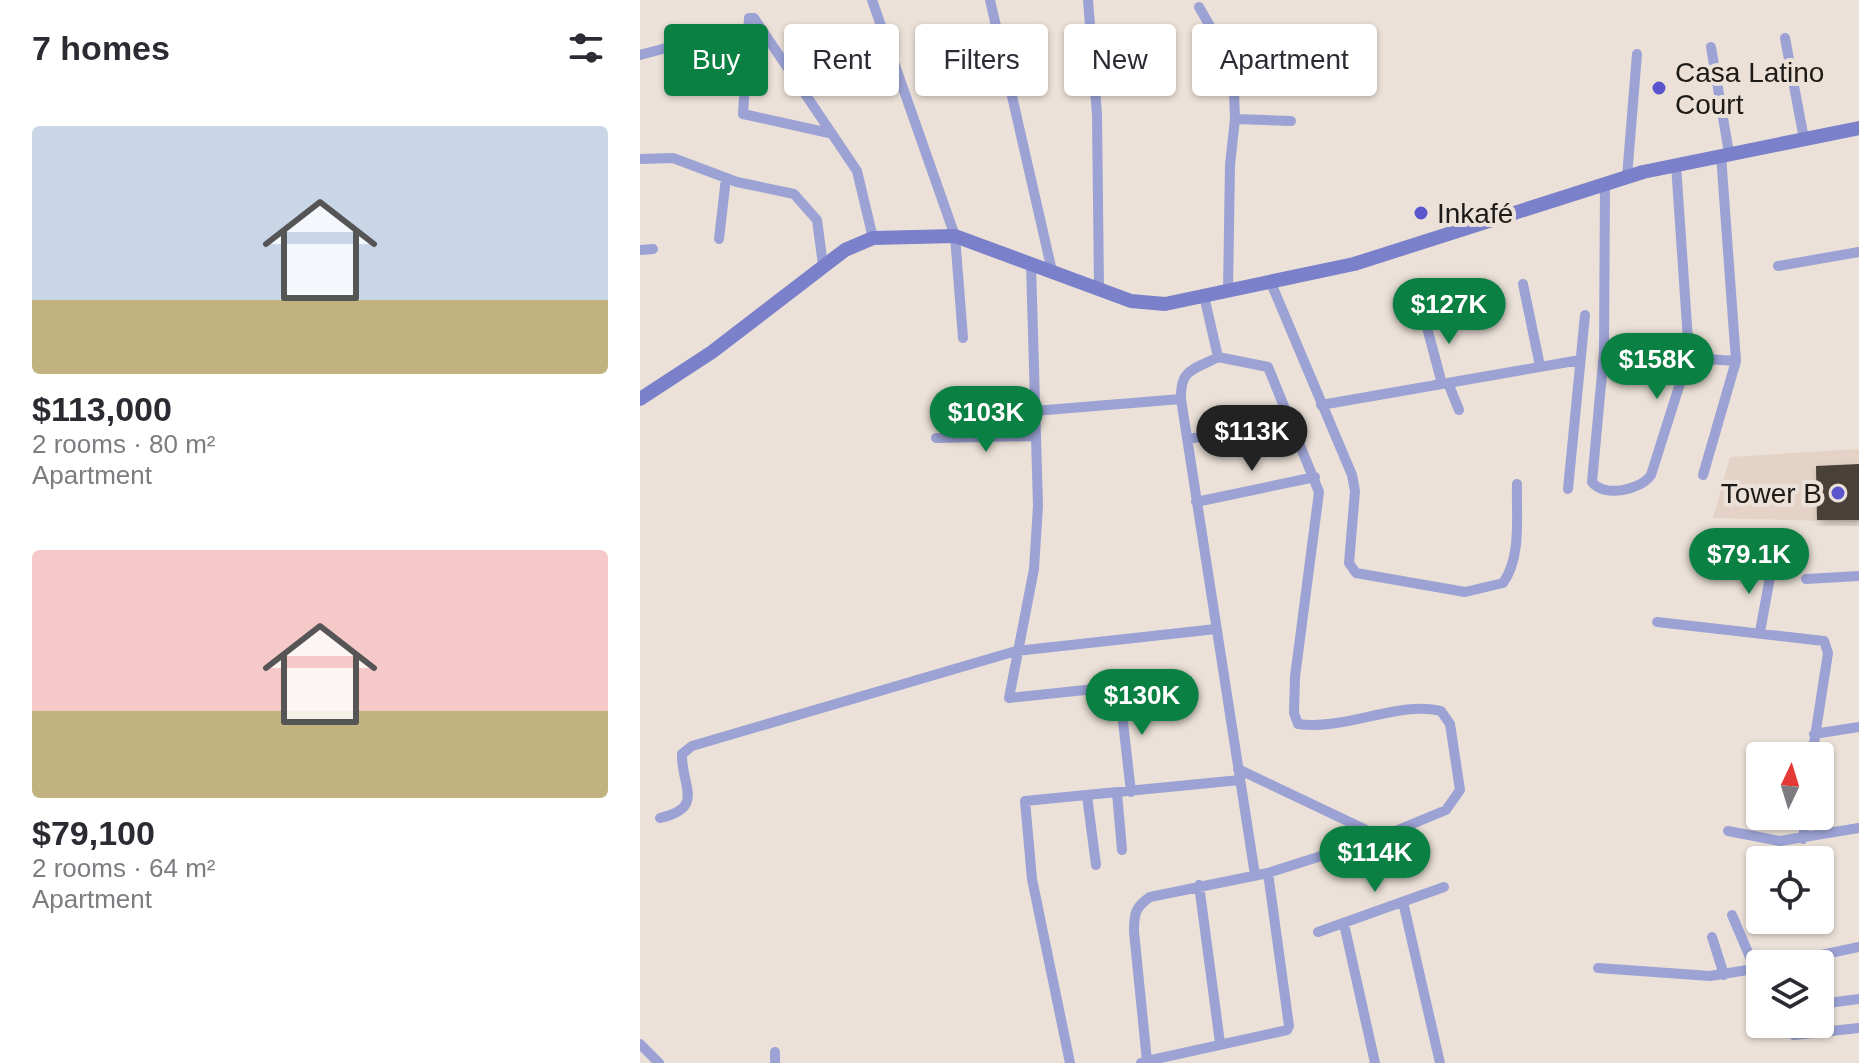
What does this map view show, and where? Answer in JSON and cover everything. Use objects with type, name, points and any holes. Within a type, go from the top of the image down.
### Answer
[{"type":"main road","points":[[640,399],[712,352],[823,265],[873,238],[955,236],[1131,301],[1165,304],[1354,264],[1627,177],[1725,154],[1859,130]]},
{"type":"street","points":[[872,0],[955,236],[963,338]]},
{"type":"street","points":[[990,0],[1052,271]]},
{"type":"street","points":[[1088,0],[1097,115],[1099,290]]},
{"type":"street","points":[[1199,7],[1233,66],[1235,119],[1230,165],[1228,291]]},
{"type":"street","points":[[1785,38],[1804,139]]},
{"type":"street","points":[[768,42],[857,171],[873,238]]},
{"type":"street","points":[[1703,475],[1736,361],[1725,154],[1711,47]]},
{"type":"street","points":[[640,55],[664,49]]},
{"type":"street","points":[[1627,177],[1637,54]]},
{"type":"street","points":[[743,96],[743,114],[829,133]]},
{"type":"street","points":[[1235,119],[1291,121]]},
{"type":"street","points":[[640,159],[673,158],[726,178],[794,194],[817,220],[823,265]]},
{"type":"street","points":[[1605,183],[1604,352],[1592,482],[1602,489],[1635,488],[1651,475],[1689,355],[1676,165]]},
{"type":"street","points":[[719,239],[726,178]]},
{"type":"street","points":[[640,250],[653,249]]},
{"type":"street","points":[[1778,266],[1859,252]]},
{"type":"street","points":[[1031,264],[1038,506],[1034,569],[1009,684],[1011,700],[1152,683]]},
{"type":"street","points":[[1271,283],[1300,344],[1354,484],[1348,544],[1349,563],[1356,573],[1465,592],[1503,583],[1511,572],[1513,559],[1517,484]]},
{"type":"street","points":[[1523,284],[1540,366]]},
{"type":"street","points":[[1204,296],[1218,357]]},
{"type":"street","points":[[1568,489],[1585,315]]},
{"type":"street","points":[[1424,316],[1445,384],[1459,410]]},
{"type":"street","points":[[1604,352],[1689,355],[1736,361]]},
{"type":"street","points":[[1255,875],[1181,399],[1180,382],[1185,374],[1218,357],[1268,367],[1315,477],[1320,506],[1295,677],[1294,713],[1298,724],[1338,723],[1423,708],[1441,711],[1450,724],[1460,790],[1446,810],[1381,837],[1268,873],[1150,897],[1134,912],[1144,1062],[1287,1030],[1289,1026],[1268,873]]},
{"type":"street","points":[[1321,405],[1580,360]]},
{"type":"street","points":[[947,401],[1033,396]]},
{"type":"street","points":[[1034,411],[1181,399]]},
{"type":"street","points":[[1187,439],[1243,431]]},
{"type":"street","points":[[936,438],[1035,436]]},
{"type":"street","points":[[1196,502],[1315,477]]},
{"type":"street","points":[[1760,632],[1772,566]]},
{"type":"street","points":[[1806,579],[1859,576]]},
{"type":"street","points":[[1657,622],[1819,639],[1826,646],[1813,742]]},
{"type":"street","points":[[660,818],[678,814],[687,804],[689,794],[682,754],[692,746],[1016,651],[1216,629]]},
{"type":"street","points":[[1119,687],[1131,792]]},
{"type":"street","points":[[1814,734],[1859,727]]},
{"type":"street","points":[[1070,1063],[1032,879],[1025,801],[1131,792],[1239,775],[1381,837]]},
{"type":"street","points":[[1117,793],[1122,850]]},
{"type":"street","points":[[1087,796],[1096,865]]},
{"type":"street","points":[[1728,831],[1780,841],[1859,828]]},
{"type":"street","points":[[1803,839],[1804,830]]},
{"type":"street","points":[[1199,885],[1220,1043]]},
{"type":"street","points":[[1318,932],[1444,887]]},
{"type":"street","points":[[1403,902],[1440,1063]]},
{"type":"street","points":[[1732,915],[1749,950]]},
{"type":"street","points":[[1344,924],[1375,1063]]},
{"type":"street","points":[[1712,937],[1724,975]]},
{"type":"street","points":[[1834,952],[1859,947]]},
{"type":"street","points":[[1598,968],[1724,975],[1746,970]]},
{"type":"street","points":[[1834,1002],[1859,999]]},
{"type":"street","points":[[1834,1031],[1859,1028]]},
{"type":"street","points":[[640,1044],[659,1063]]},
{"type":"shaded area","points":[[1859,449],[1859,522],[1713,518],[1730,457]]},
{"type":"building","name":"Tower B","points":[[1859,464],[1859,520],[1817,520],[1816,466]]},
{"type":"place","name":"Casa Latino Court","points":[[1659,88]]},
{"type":"place","name":"Inkafé","points":[[1421,213]]},
{"type":"place","name":"Tower B","points":[[1838,493]]}]
